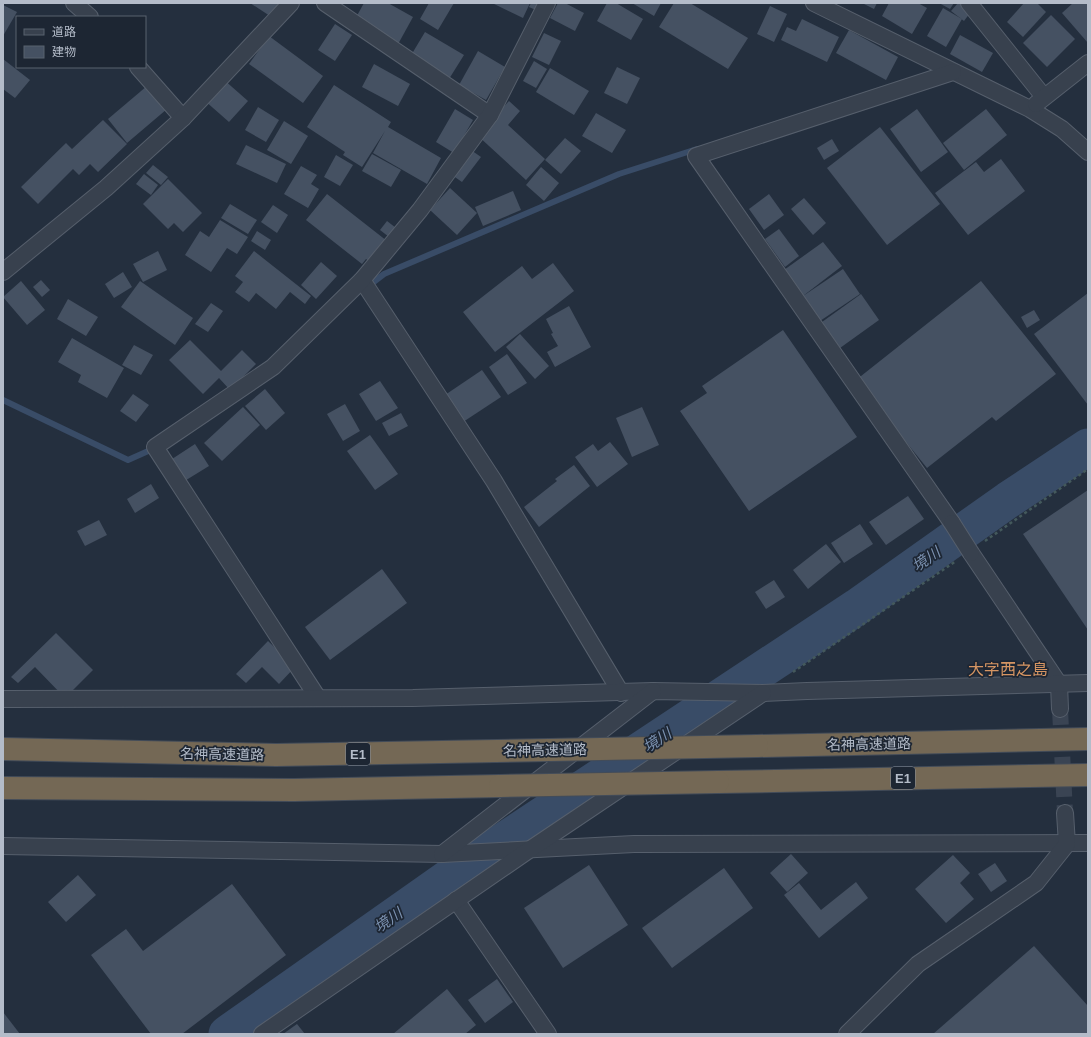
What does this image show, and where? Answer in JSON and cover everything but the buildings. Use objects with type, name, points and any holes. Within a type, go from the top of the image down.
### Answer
[{"type":"highway","name":"名神高速道路","points":[[3,749],[276,756],[1088,739]]},
{"type":"highway","name":"E1","points":[[3,788],[294,790],[1088,775]]},
{"type":"street","points":[[74,3],[89,16]]},
{"type":"street","points":[[3,272],[106,188],[183,118],[291,3]]},
{"type":"street","points":[[325,3],[490,115]]},
{"type":"street","points":[[318,698],[155,447],[273,367],[362,280],[420,210],[490,115],[547,3]]},
{"type":"street","points":[[814,3],[1030,109],[1062,129],[1088,152]]},
{"type":"street","points":[[969,3],[1044,98]]},
{"type":"street","points":[[1030,109],[1088,63]]},
{"type":"street","points":[[139,68],[183,118]]},
{"type":"street","points":[[953,72],[696,156],[952,523],[965,556],[1059,684],[1060,709]]},
{"type":"street","points":[[362,280],[494,481],[621,693]]},
{"type":"street","points":[[3,699],[413,698],[659,692],[763,693],[1088,683]]},
{"type":"street","points":[[442,854],[659,692]]},
{"type":"street","points":[[262,1034],[529,850],[763,693]]},
{"type":"street","points":[[846,1034],[918,964],[1036,883],[1067,844],[1065,813]]},
{"type":"street","points":[[3,846],[442,854],[634,844],[1088,843]]},
{"type":"street","points":[[456,900],[548,1034]]},
{"type":"path","points":[[984,541],[1088,469]]},
{"type":"path","points":[[763,693],[965,556]]},
{"type":"waterway","points":[[367,287],[384,274],[619,174],[697,149]]},
{"type":"waterway","points":[[3,400],[128,460],[155,448]]},
{"type":"waterway","name":"境川","points":[[227,1034],[458,871],[857,607],[1008,500],[1088,447]]},
{"type":"tunnel","points":[[1060,709],[1065,813]]},
{"type":"district","name":"大字西之島","points":[[1008,669]]}]
